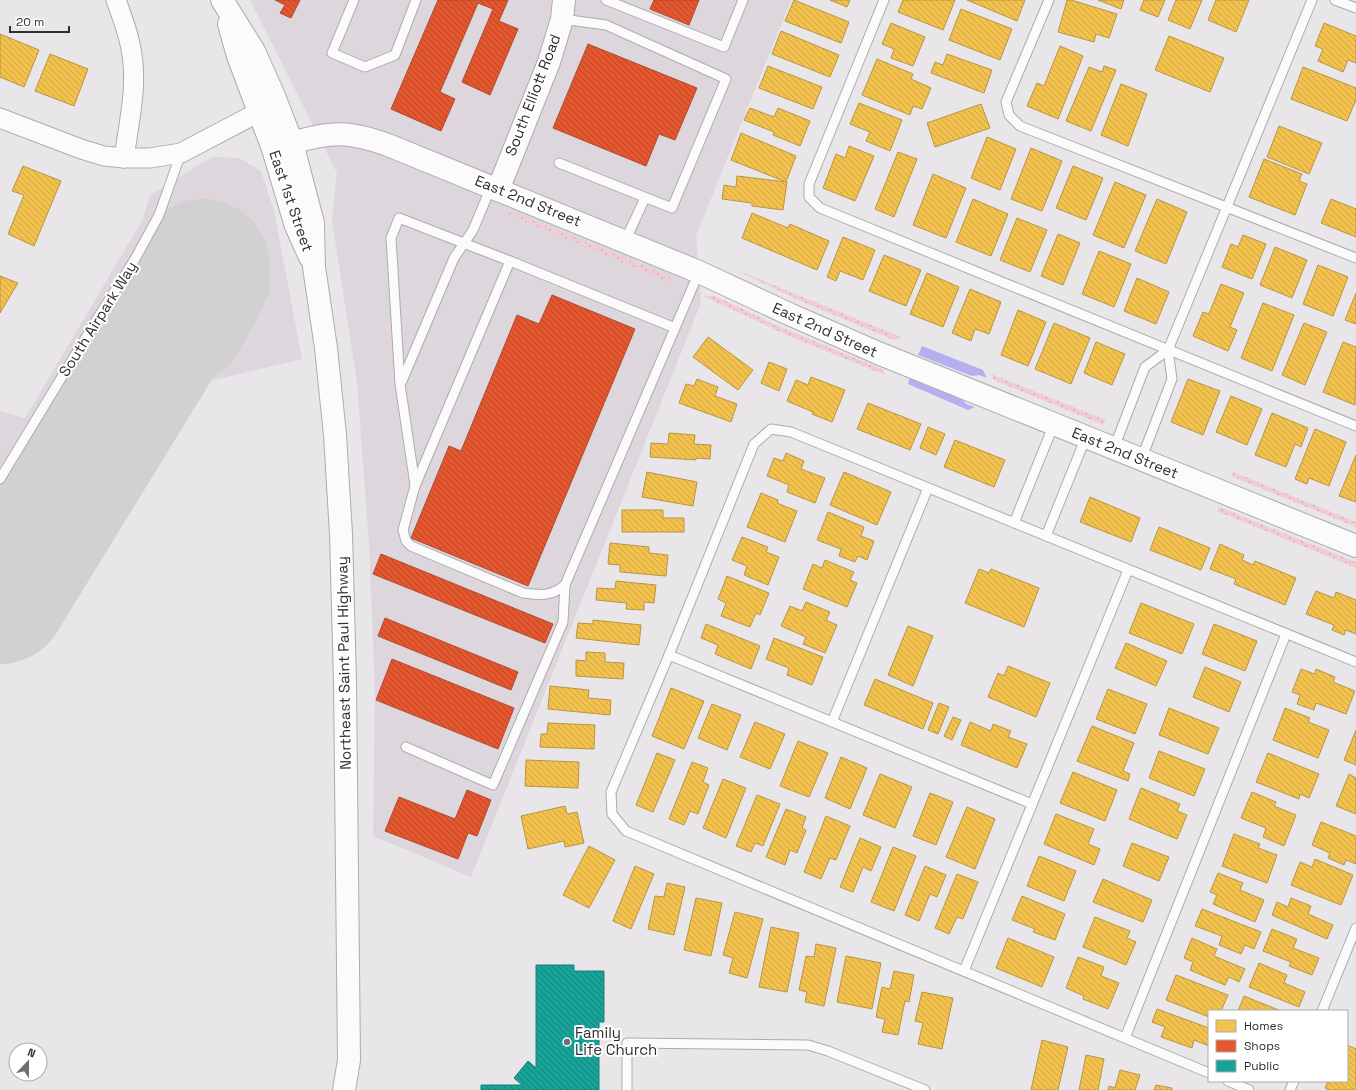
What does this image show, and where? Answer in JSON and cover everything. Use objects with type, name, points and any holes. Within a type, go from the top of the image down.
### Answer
[{"type":"main road","name":"East 1st Street","points":[[222,1],[238,56],[273,150],[296,226],[314,267]]},
{"type":"main road","name":"East 1st Street","points":[[222,1],[254,51],[274,96],[292,143],[313,223],[314,267]]},
{"type":"main road","name":"South Elliott Road","points":[[495,188],[506,168],[549,62],[563,10]]},
{"type":"main road","name":"East 2nd Street","points":[[292,143],[315,136],[333,133],[365,137],[388,145],[626,241],[699,272],[878,353],[1356,546]]},
{"type":"main road","name":"Northeast Saint Paul Highway","points":[[314,267],[326,348],[335,435],[340,534],[345,697],[349,1060],[344,1090]]},
{"type":"main road","name":"Northeast Saint Paul Highway","points":[[349,1060],[355,1090]]},
{"type":"street","points":[[116,0],[130,44],[133,66],[134,86],[124,158]]},
{"type":"street","points":[[0,118],[81,149],[104,156],[150,158],[181,153],[259,112]]},
{"type":"lane","points":[[354,0],[332,53],[365,67],[395,55],[416,0]]},
{"type":"lane","points":[[606,0],[616,2],[724,47],[743,0]]},
{"type":"lane","points":[[884,0],[809,184],[809,197],[820,208],[1356,426]]},
{"type":"lane","points":[[1049,0],[1006,102],[1009,115],[1020,126],[1356,258]]},
{"type":"lane","points":[[1114,448],[1145,368],[1168,350],[1312,0]]},
{"type":"lane","points":[[1335,0],[1356,8]]},
{"type":"lane","points":[[559,162],[672,208],[726,79],[606,25],[563,10]]},
{"type":"lane","name":"South Airpark Way","points":[[0,479],[96,319],[136,259],[159,215],[181,153]]},
{"type":"lane","points":[[400,384],[454,258],[473,230],[495,188]]},
{"type":"lane","points":[[626,241],[645,198]]},
{"type":"lane","points":[[415,486],[400,384],[391,238],[399,218],[675,328]]},
{"type":"lane","points":[[510,261],[415,486],[403,530],[406,541],[411,546],[523,593],[541,595],[557,592],[565,585]]},
{"type":"lane","points":[[406,747],[493,785],[563,622],[565,585],[699,272]]},
{"type":"lane","points":[[1141,460],[1172,379],[1168,350]]},
{"type":"lane","points":[[1014,523],[1054,424]]},
{"type":"lane","points":[[1208,1073],[626,832],[612,814],[611,792],[669,655],[754,444],[771,429],[791,432],[1356,662]]},
{"type":"lane","points":[[1046,536],[1086,437]]},
{"type":"lane","points":[[832,722],[928,488]]},
{"type":"lane","points":[[964,972],[1128,570]]},
{"type":"lane","points":[[1125,1038],[1286,634]]},
{"type":"lane","points":[[669,655],[1032,804]]},
{"type":"lane","points":[[1322,1010],[1356,928]]},
{"type":"lane","points":[[627,1090],[627,1043],[808,1045],[828,1051],[925,1090]]},
{"type":"lane","points":[[1230,1082],[1249,1090]]},
{"type":"shaded area","points":[[250,0],[791,0],[696,236],[701,303],[471,877],[373,836],[375,692],[369,545],[357,382],[332,221],[337,173]]},
{"type":"shaded area","points":[[212,157],[239,158],[261,171],[274,211],[302,359],[193,385],[149,421],[0,663],[0,411],[25,418],[143,219],[150,195]]},
{"type":"shaded area","points":[[510,211],[669,276],[672,283],[505,213]]},
{"type":"shaded area","points":[[734,269],[901,337],[894,340],[796,299]]},
{"type":"shaded area","points":[[703,296],[715,296],[778,326],[882,369],[885,375],[787,335]]},
{"type":"shaded area","points":[[922,346],[983,370],[987,378],[979,375],[972,376],[918,355]]},
{"type":"shaded area","points":[[991,374],[1106,420],[1103,425],[994,380]]},
{"type":"shaded area","points":[[910,377],[961,398],[966,404],[975,407],[968,410],[908,384]]},
{"type":"shaded area","points":[[1233,472],[1356,522],[1356,527],[1231,476]]},
{"type":"shaded area","points":[[1219,507],[1356,562],[1356,568],[1217,511]]},
{"type":"building: Homes","points":[[794,0],[849,22],[841,43],[785,21]]},
{"type":"building: Homes","points":[[830,0],[850,0],[847,7]]},
{"type":"building: Homes","points":[[903,0],[955,0],[943,30],[898,12]]},
{"type":"building: Homes","points":[[967,0],[1025,0],[1017,21]]},
{"type":"building: Homes","points":[[1067,0],[1117,14],[1109,38],[1096,34],[1094,42],[1058,32]]},
{"type":"building: Homes","points":[[1098,0],[1124,0],[1121,9]]},
{"type":"building: Homes","points":[[1144,0],[1165,0],[1158,17],[1140,10]]},
{"type":"building: Homes","points":[[1176,0],[1202,0],[1190,29],[1168,20]]},
{"type":"building: Homes","points":[[1216,0],[1249,0],[1236,32],[1208,20]]},
{"type":"building: Homes","points":[[961,9],[1012,29],[1000,60],[949,40]]},
{"type":"building: Homes","points":[[891,23],[925,37],[913,66],[891,58],[894,49],[882,44]]},
{"type":"building: Homes","points":[[1324,23],[1356,36],[1356,63],[1348,60],[1343,72],[1318,61],[1323,49],[1315,46]]},
{"type":"building: Homes","points":[[781,31],[839,55],[830,77],[772,54]]},
{"type":"building: Homes","points":[[0,34],[39,50],[24,87],[0,77]]},
{"type":"building: Homes","points":[[1169,36],[1224,58],[1210,92],[1155,70]]},
{"type":"building: Homes","points":[[1060,46],[1083,56],[1058,119],[1027,106],[1037,83],[1044,86]]},
{"type":"building: Homes","points":[[50,54],[88,69],[74,106],[35,91]]},
{"type":"building: Homes","points":[[947,54],[992,70],[984,93],[931,73],[935,62],[943,65]]},
{"type":"building: Homes","points":[[877,59],[913,74],[911,79],[931,88],[922,109],[913,106],[910,115],[862,95]]},
{"type":"building: Homes","points":[[768,66],[822,87],[813,109],[759,88]]},
{"type":"building: Homes","points":[[1104,66],[1116,70],[1091,131],[1066,121],[1089,67],[1102,72]]},
{"type":"building: Homes","points":[[1303,67],[1356,88],[1356,100],[1347,121],[1291,99]]},
{"type":"building: Homes","points":[[1121,84],[1147,94],[1128,146],[1101,135]]},
{"type":"building: Homes","points":[[859,103],[902,120],[890,151],[866,141],[870,132],[850,124]]},
{"type":"building: Homes","points":[[981,104],[990,128],[935,147],[927,123]]},
{"type":"building: Homes","points":[[750,108],[774,117],[778,108],[810,121],[800,146],[773,135],[774,132],[744,120]]},
{"type":"building: Homes","points":[[1279,126],[1322,143],[1309,174],[1267,157]]},
{"type":"building: Homes","points":[[741,133],[796,156],[786,182],[731,160]]},
{"type":"building: Homes","points":[[987,137],[1016,149],[1000,190],[971,178]]},
{"type":"building: Homes","points":[[849,146],[874,156],[855,201],[823,188],[836,154],[845,158]]},
{"type":"building: Homes","points":[[1031,148],[1062,161],[1042,211],[1011,199]]},
{"type":"building: Homes","points":[[898,152],[917,159],[894,217],[875,209]]},
{"type":"building: Homes","points":[[1264,159],[1302,174],[1299,181],[1307,184],[1295,215],[1249,197]]},
{"type":"building: Homes","points":[[23,166],[61,181],[34,246],[8,234],[24,195],[12,191]]},
{"type":"building: Homes","points":[[1073,166],[1103,178],[1086,220],[1056,208]]},
{"type":"building: Homes","points":[[933,174],[966,188],[946,238],[913,225]]},
{"type":"building: Homes","points":[[737,176],[787,182],[783,210],[752,206],[752,203],[722,199],[724,185],[736,187]]},
{"type":"building: Homes","points":[[1115,182],[1146,195],[1124,248],[1093,235]]},
{"type":"building: Homes","points":[[973,199],[1008,214],[991,256],[956,242]]},
{"type":"building: Homes","points":[[1157,199],[1187,212],[1166,264],[1135,251]]},
{"type":"building: Homes","points":[[1331,199],[1356,209],[1356,237],[1321,223]]},
{"type":"building: Homes","points":[[752,213],[788,228],[790,224],[829,241],[817,270],[742,238]]},
{"type":"building: Homes","points":[[1017,218],[1047,230],[1030,272],[1000,260]]},
{"type":"building: Homes","points":[[1058,234],[1080,243],[1063,285],[1041,276]]},
{"type":"building: Homes","points":[[1243,235],[1266,244],[1252,279],[1222,267],[1231,244],[1238,247]]},
{"type":"building: Homes","points":[[843,237],[875,250],[863,280],[840,271],[836,281],[827,277]]},
{"type":"building: Homes","points":[[1275,247],[1307,260],[1292,298],[1260,285]]},
{"type":"building: Homes","points":[[1099,251],[1131,264],[1114,307],[1082,294]]},
{"type":"building: Homes","points":[[884,255],[921,270],[906,306],[869,291]]},
{"type":"building: Homes","points":[[1318,265],[1348,277],[1333,316],[1303,304]]},
{"type":"building: Homes","points":[[927,273],[959,287],[943,327],[910,314]]},
{"type":"building: Homes","points":[[0,276],[18,283],[0,313]]},
{"type":"building: Homes","points":[[1137,278],[1169,292],[1156,324],[1124,311]]},
{"type":"building: Homes","points":[[1221,284],[1244,293],[1230,327],[1237,330],[1228,351],[1193,336],[1203,312],[1209,314]]},
{"type":"building: Homes","points":[[970,289],[1001,302],[989,334],[975,329],[971,341],[952,333]]},
{"type":"building: Homes","points":[[1356,293],[1356,324],[1345,320]]},
{"type":"building: Homes","points":[[1263,303],[1294,315],[1272,371],[1241,358]]},
{"type":"building: Homes","points":[[1018,310],[1046,322],[1028,366],[1001,355]]},
{"type":"building: Homes","points":[[1054,323],[1090,338],[1071,384],[1035,369]]},
{"type":"building: Homes","points":[[1304,323],[1327,332],[1305,385],[1282,375]]},
{"type":"building: Homes","points":[[708,337],[753,370],[738,390],[693,357]]},
{"type":"building: Homes","points":[[1096,342],[1125,354],[1112,385],[1084,373]]},
{"type":"building: Homes","points":[[1343,342],[1356,347],[1355,405],[1323,392]]},
{"type":"building: Homes","points":[[769,362],[787,369],[779,391],[761,383]]},
{"type":"building: Homes","points":[[811,377],[845,390],[832,422],[812,414],[813,412],[787,401],[796,380],[808,385]]},
{"type":"building: Homes","points":[[697,379],[718,387],[715,396],[737,404],[731,422],[679,403],[686,384],[694,386]]},
{"type":"building: Homes","points":[[1188,379],[1220,391],[1203,435],[1171,422]]},
{"type":"building: Homes","points":[[1231,396],[1262,409],[1247,445],[1216,432]]},
{"type":"building: Homes","points":[[868,403],[921,424],[910,450],[857,429]]},
{"type":"building: Homes","points":[[1272,413],[1308,428],[1301,447],[1295,444],[1286,467],[1255,455]]},
{"type":"building: Homes","points":[[928,427],[945,434],[936,455],[920,448]]},
{"type":"building: Homes","points":[[1315,429],[1346,442],[1329,486],[1309,478],[1307,484],[1295,479]]},
{"type":"building: Homes","points":[[669,433],[695,435],[694,444],[711,445],[710,459],[696,458],[696,460],[650,457],[651,443],[668,444]]},
{"type":"building: Homes","points":[[955,440],[1005,460],[994,487],[944,467]]},
{"type":"building: Homes","points":[[786,453],[804,461],[801,469],[825,478],[815,503],[787,492],[789,485],[767,476],[774,458],[783,461]]},
{"type":"building: Homes","points":[[1356,455],[1356,502],[1339,496]]},
{"type":"building: Homes","points":[[647,472],[697,482],[693,506],[642,497]]},
{"type":"building: Homes","points":[[844,472],[891,492],[877,525],[830,505]]},
{"type":"building: Homes","points":[[761,493],[778,500],[777,503],[797,511],[785,542],[747,527]]},
{"type":"building: Homes","points":[[1090,497],[1140,518],[1131,542],[1080,522]]},
{"type":"building: Homes","points":[[622,510],[663,510],[663,518],[684,518],[684,532],[622,532]]},
{"type":"building: Homes","points":[[828,512],[864,527],[861,536],[874,541],[867,560],[858,556],[855,562],[839,556],[841,549],[817,540]]},
{"type":"building: Homes","points":[[1159,527],[1210,548],[1201,570],[1150,550]]},
{"type":"building: Homes","points":[[742,537],[768,547],[766,552],[779,557],[768,585],[744,575],[747,566],[732,560]]},
{"type":"building: Homes","points":[[610,543],[649,547],[649,553],[668,555],[666,576],[620,572],[620,565],[608,564]]},
{"type":"building: Homes","points":[[1220,544],[1244,555],[1242,560],[1253,565],[1255,561],[1296,578],[1285,605],[1234,584],[1236,579],[1210,569]]},
{"type":"building: Homes","points":[[825,560],[854,572],[850,580],[857,583],[847,607],[803,589],[813,564],[822,568]]},
{"type":"building: Homes","points":[[979,569],[989,573],[991,569],[1039,588],[1024,627],[965,603]]},
{"type":"building: Homes","points":[[727,576],[769,593],[760,615],[756,613],[750,627],[721,616],[726,603],[718,599]]},
{"type":"building: Homes","points":[[616,581],[656,585],[654,603],[644,602],[644,610],[626,609],[627,603],[596,600],[597,588],[615,589]]},
{"type":"building: Homes","points":[[1316,591],[1334,598],[1336,592],[1356,600],[1356,634],[1346,630],[1344,635],[1332,630],[1334,625],[1306,614]]},
{"type":"building: Homes","points":[[806,602],[830,612],[826,620],[837,625],[825,653],[803,644],[806,637],[781,626],[790,606],[802,611]]},
{"type":"building: Homes","points":[[1141,603],[1194,624],[1182,654],[1129,633]]},
{"type":"building: Homes","points":[[593,620],[641,625],[639,645],[576,638],[578,623],[593,624]]},
{"type":"building: Homes","points":[[706,624],[760,646],[751,669],[715,654],[718,645],[701,638]]},
{"type":"building: Homes","points":[[1214,624],[1257,641],[1245,671],[1202,654]]},
{"type":"building: Homes","points":[[908,626],[933,636],[913,686],[888,675]]},
{"type":"building: Homes","points":[[774,638],[823,657],[812,685],[787,675],[789,668],[766,659]]},
{"type":"building: Homes","points":[[1126,643],[1167,661],[1156,686],[1115,668]]},
{"type":"building: Homes","points":[[586,652],[605,653],[605,662],[624,663],[623,679],[576,676],[576,660],[586,661]]},
{"type":"building: Homes","points":[[1008,666],[1050,683],[1036,717],[988,697],[998,673],[1004,676]]},
{"type":"building: Homes","points":[[1205,667],[1241,682],[1229,712],[1193,697]]},
{"type":"building: Homes","points":[[1301,669],[1315,674],[1316,669],[1335,677],[1333,682],[1355,691],[1346,714],[1316,703],[1314,710],[1297,704],[1300,695],[1292,692]]},
{"type":"building: Homes","points":[[875,679],[933,703],[923,729],[864,705]]},
{"type":"building: Homes","points":[[550,686],[589,690],[588,698],[611,700],[610,715],[548,709]]},
{"type":"building: Homes","points":[[671,688],[704,701],[684,749],[652,736]]},
{"type":"building: Homes","points":[[1108,689],[1147,704],[1135,734],[1096,719]]},
{"type":"building: Homes","points":[[939,703],[949,707],[938,734],[928,730]]},
{"type":"building: Homes","points":[[712,704],[741,715],[727,750],[698,738]]},
{"type":"building: Homes","points":[[1169,708],[1219,728],[1208,754],[1159,735]]},
{"type":"building: Homes","points":[[1285,708],[1310,718],[1308,722],[1329,730],[1318,758],[1273,740]]},
{"type":"building: Homes","points":[[953,717],[961,720],[952,740],[944,736]]},
{"type":"building: Homes","points":[[755,722],[785,734],[770,769],[740,757]]},
{"type":"building: Homes","points":[[970,722],[991,731],[993,724],[1011,731],[1008,737],[1027,744],[1017,768],[961,745]]},
{"type":"building: Homes","points":[[548,723],[595,725],[594,749],[540,747],[541,734],[547,734]]},
{"type":"building: Homes","points":[[1092,726],[1134,743],[1123,771],[1130,774],[1128,781],[1077,761]]},
{"type":"building: Homes","points":[[1356,730],[1356,765],[1344,760]]},
{"type":"building: Homes","points":[[798,741],[828,753],[809,797],[780,786]]},
{"type":"building: Homes","points":[[1159,751],[1205,769],[1194,796],[1149,778]]},
{"type":"building: Homes","points":[[657,753],[675,760],[653,812],[636,805]]},
{"type":"building: Homes","points":[[1268,753],[1319,774],[1309,798],[1300,794],[1299,799],[1256,782]]},
{"type":"building: Homes","points":[[841,757],[867,768],[850,809],[825,798]]},
{"type":"building: Homes","points":[[526,760],[579,762],[578,788],[525,786]]},
{"type":"building: Homes","points":[[692,762],[708,768],[703,782],[709,785],[698,814],[690,811],[684,825],[669,819]]},
{"type":"building: Homes","points":[[1073,772],[1117,790],[1105,821],[1060,803]]},
{"type":"building: Homes","points":[[880,774],[912,787],[895,828],[863,815]]},
{"type":"building: Homes","points":[[1349,774],[1356,778],[1356,814],[1336,806]]},
{"type":"building: Homes","points":[[723,779],[746,788],[726,838],[703,828]]},
{"type":"building: Homes","points":[[1141,788],[1180,804],[1177,811],[1187,815],[1177,839],[1129,819]]},
{"type":"building: Homes","points":[[1252,792],[1276,802],[1274,806],[1296,815],[1284,846],[1263,837],[1266,828],[1241,818]]},
{"type":"building: Homes","points":[[930,793],[953,802],[936,845],[913,836]]},
{"type":"building: Homes","points":[[757,795],[780,804],[763,846],[755,843],[751,852],[736,846]]},
{"type":"building: Homes","points":[[565,806],[567,814],[577,812],[584,843],[565,847],[564,841],[528,849],[521,816]]},
{"type":"building: Homes","points":[[967,807],[995,819],[975,869],[946,857]]},
{"type":"building: Homes","points":[[786,809],[806,817],[802,828],[806,830],[797,853],[790,850],[785,865],[766,857]]},
{"type":"building: Homes","points":[[1056,814],[1094,829],[1088,844],[1100,849],[1094,865],[1044,844]]},
{"type":"building: Homes","points":[[826,816],[850,826],[836,860],[830,858],[821,879],[804,872]]},
{"type":"building: Homes","points":[[1321,822],[1356,836],[1356,864],[1346,860],[1344,865],[1328,858],[1330,853],[1312,845]]},
{"type":"building: Homes","points":[[1234,834],[1260,844],[1258,848],[1277,855],[1267,883],[1222,866]]},
{"type":"building: Homes","points":[[860,838],[881,847],[871,871],[863,867],[853,892],[840,887]]},
{"type":"building: Homes","points":[[1132,843],[1169,857],[1159,881],[1123,866]]},
{"type":"building: Homes","points":[[589,846],[615,860],[589,908],[563,895]]},
{"type":"building: Homes","points":[[893,847],[916,856],[894,911],[871,902]]},
{"type":"building: Homes","points":[[1039,856],[1076,871],[1064,901],[1027,886]]},
{"type":"building: Homes","points":[[1315,859],[1353,875],[1341,905],[1291,885],[1300,862],[1312,867]]},
{"type":"building: Homes","points":[[635,866],[654,874],[631,929],[613,921]]},
{"type":"building: Homes","points":[[925,866],[946,875],[937,897],[930,894],[919,921],[905,915]]},
{"type":"building: Homes","points":[[1218,873],[1243,883],[1240,890],[1264,900],[1255,922],[1213,904],[1217,895],[1210,892]]},
{"type":"building: Homes","points":[[957,874],[978,882],[963,919],[957,917],[949,934],[935,928]]},
{"type":"building: Homes","points":[[1103,879],[1152,900],[1143,922],[1093,902]]},
{"type":"building: Homes","points":[[667,883],[685,887],[674,935],[648,929],[655,896],[664,897]]},
{"type":"building: Homes","points":[[1022,896],[1065,914],[1055,940],[1033,932],[1035,929],[1012,920]]},
{"type":"building: Homes","points":[[696,898],[722,903],[711,956],[684,950]]},
{"type":"building: Homes","points":[[1291,898],[1311,906],[1308,914],[1333,925],[1327,939],[1272,915],[1277,902],[1288,907]]},
{"type":"building: Homes","points":[[1202,909],[1261,932],[1254,949],[1245,945],[1241,954],[1219,945],[1222,936],[1195,926]]},
{"type":"building: Homes","points":[[735,912],[763,919],[747,978],[729,973],[733,958],[723,955]]},
{"type":"building: Homes","points":[[1095,917],[1130,931],[1127,938],[1136,942],[1126,965],[1083,947]]},
{"type":"building: Homes","points":[[771,927],[799,933],[787,992],[759,987]]},
{"type":"building: Homes","points":[[1272,929],[1297,939],[1293,948],[1319,958],[1312,975],[1289,966],[1291,962],[1263,951]]},
{"type":"building: Homes","points":[[1008,938],[1054,957],[1042,987],[996,968]]},
{"type":"building: Homes","points":[[1192,938],[1217,949],[1214,956],[1245,969],[1239,982],[1229,977],[1225,985],[1190,970],[1193,962],[1184,958]]},
{"type":"building: Homes","points":[[816,944],[836,948],[824,1006],[805,1002],[807,992],[799,990],[806,956],[814,957]]},
{"type":"building: Homes","points":[[846,956],[881,963],[872,1009],[837,1002]]},
{"type":"building: Homes","points":[[1078,957],[1104,967],[1101,976],[1119,983],[1108,1009],[1083,999],[1084,996],[1066,988]]},
{"type":"building: Homes","points":[[1259,963],[1287,975],[1284,983],[1305,992],[1299,1007],[1249,987]]},
{"type":"building: Homes","points":[[894,971],[914,975],[909,1002],[905,1001],[898,1035],[882,1032],[885,1019],[876,1017],[882,987],[890,989]]},
{"type":"building: Homes","points":[[1176,975],[1228,995],[1221,1010],[1208,1010],[1208,1017],[1166,1000]]},
{"type":"building: Homes","points":[[922,992],[953,998],[942,1049],[918,1044],[923,1023],[915,1021]]},
{"type":"building: Homes","points":[[1244,996],[1279,1010],[1238,1010]]},
{"type":"building: Homes","points":[[1157,1009],[1208,1028],[1208,1046],[1194,1040],[1192,1048],[1161,1037],[1165,1027],[1152,1022]]},
{"type":"building: Homes","points":[[1042,1040],[1068,1047],[1058,1090],[1031,1090]]},
{"type":"building: Homes","points":[[1348,1045],[1356,1049],[1356,1090],[1329,1090],[1325,1088],[1328,1082],[1348,1082]]},
{"type":"building: Homes","points":[[1086,1055],[1104,1059],[1098,1090],[1079,1090]]},
{"type":"building: Homes","points":[[1120,1070],[1140,1075],[1135,1090],[1108,1090],[1109,1086],[1115,1088]]},
{"type":"building: Homes","points":[[1156,1085],[1172,1088],[1172,1090],[1154,1090]]},
{"type":"building: Shops","points":[[275,0],[300,0],[291,18],[280,13],[285,5]]},
{"type":"building: Shops","points":[[438,0],[508,0],[499,21],[518,29],[490,95],[462,82],[493,9],[478,3],[440,92],[455,99],[441,131],[391,109]]},
{"type":"building: Shops","points":[[654,0],[699,0],[689,25],[650,9]]},
{"type":"building: Shops","points":[[588,44],[697,88],[675,140],[659,134],[646,166],[553,128]]},
{"type":"building: Shops","points":[[552,295],[635,329],[528,586],[411,538],[449,446],[461,451],[517,315],[539,324]]},
{"type":"building: Shops","points":[[381,554],[553,624],[545,643],[373,574]]},
{"type":"building: Shops","points":[[385,618],[518,672],[511,690],[378,636]]},
{"type":"building: Shops","points":[[392,659],[514,708],[498,749],[376,700]]},
{"type":"building: Shops","points":[[467,790],[491,800],[477,836],[468,833],[458,859],[385,831],[399,797],[455,819]]},
{"type":"building: Public","name":"Family Life Church","points":[[536,965],[574,965],[574,971],[604,971],[604,1022],[599,1022],[599,1090],[481,1090],[481,1085],[522,1085],[514,1078],[528,1061],[536,1068]]},
{"type":"taxiway","points":[[152,349],[189,351],[210,347],[229,316],[243,287],[239,275],[221,265],[203,266]]},
{"type":"runway","points":[[0,597],[203,266]]},
{"type":"place","name":"Family Life Church","points":[[567,1042]]}]
